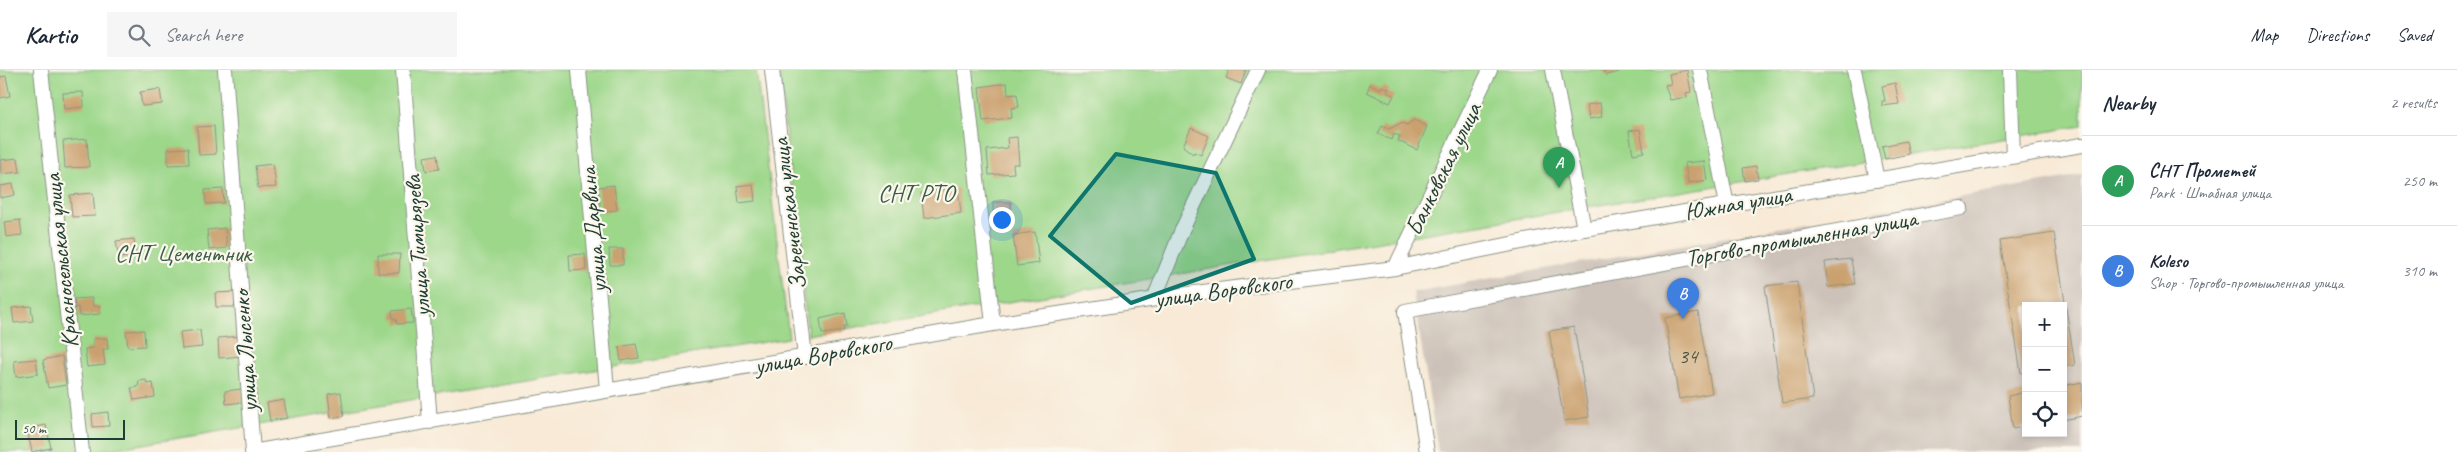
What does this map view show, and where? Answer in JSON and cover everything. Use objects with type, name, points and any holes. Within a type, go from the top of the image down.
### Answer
[{"type":"street","name":"Красносельская улица","points":[[41,70],[82,452]]},
{"type":"street","name":"улица Лысенко","points":[[225,70],[252,452]]},
{"type":"street","name":"улица Тимирязева","points":[[403,70],[430,422]]},
{"type":"street","name":"улица Дарвина","points":[[579,70],[607,390]]},
{"type":"street","name":"Зареченская улица","points":[[772,70],[805,357]]},
{"type":"street","points":[[965,70],[993,324]]},
{"type":"street","points":[[1154,299],[1182,230],[1258,70]]},
{"type":"street","name":"Банковская улица","points":[[1395,268],[1490,70]]},
{"type":"street","points":[[1553,70],[1584,229]]},
{"type":"street","points":[[1700,70],[1727,205]]},
{"type":"street","points":[[1854,70],[1877,180]]},
{"type":"street","points":[[2010,70],[2013,156]]},
{"type":"street","name":"Южная улица","points":[[1395,268],[1584,229],[2082,145]]},
{"type":"street","name":"Торгово-промышленная улица","points":[[1427,452],[1405,311],[1961,208]]},
{"type":"street","name":"улица Воровского","points":[[252,452],[993,324],[1154,299],[1395,268]]},
{"type":"highlighted area","points":[[1116,154],[1216,173],[1254,259],[1131,303],[1050,236]]},
{"type":"shaded area","points":[[2082,175],[2082,452],[1438,452],[1413,292]]},
{"type":"green space","name":"СНТ Цементник","points":[[0,70],[756,70],[789,338],[94,452],[0,452]]},
{"type":"green space","name":"СНТ РТО","points":[[779,70],[2082,70],[2082,126],[808,335]]},
{"type":"building","points":[[1229,70],[1246,70],[1241,84],[1226,78]]},
{"type":"building","points":[[1603,70],[1618,70],[1619,72],[1606,75]]},
{"type":"building","points":[[1687,70],[1691,92],[1686,93],[1687,97],[1670,100],[1665,85],[1671,84],[1669,74]]},
{"type":"building","points":[[6,76],[10,96],[0,98],[0,77]]},
{"type":"building","points":[[1007,83],[1008,95],[1017,94],[1019,107],[1011,108],[1012,118],[983,121],[979,87]]},
{"type":"building","points":[[1895,83],[1899,104],[1882,106],[1882,101],[1885,101],[1882,86]]},
{"type":"building","points":[[1370,84],[1381,89],[1382,86],[1389,89],[1387,92],[1394,95],[1390,103],[1367,92]]},
{"type":"building","points":[[160,89],[162,104],[142,106],[140,92]]},
{"type":"building","points":[[83,92],[84,107],[64,109],[63,93]]},
{"type":"building","points":[[1600,103],[1602,117],[1589,119],[1587,105]]},
{"type":"building","points":[[1414,120],[1427,126],[1417,150],[1398,141],[1400,136],[1394,134],[1392,140],[1378,134],[1382,126],[1389,129],[1401,123],[1407,125]]},
{"type":"building","points":[[214,126],[216,154],[199,155],[197,127]]},
{"type":"building","points":[[1191,128],[1209,136],[1201,155],[1194,152],[1193,154],[1183,146]]},
{"type":"building","points":[[1640,129],[1644,152],[1633,154],[1629,131]]},
{"type":"building","points":[[1017,137],[1019,164],[1013,164],[1014,173],[989,175],[987,150],[1008,148],[1007,138]]},
{"type":"building","points":[[87,139],[89,167],[65,168],[63,141]]},
{"type":"building","points":[[1906,141],[1909,154],[1885,159],[1882,146]]},
{"type":"building","points":[[188,148],[189,164],[168,165],[168,149]]},
{"type":"building","points":[[437,155],[439,169],[426,171],[424,157]]},
{"type":"building","points":[[18,158],[20,172],[1,174],[0,160]]},
{"type":"building","points":[[1704,161],[1707,180],[1688,183],[1685,163]]},
{"type":"building","points":[[273,164],[276,187],[258,188],[255,166]]},
{"type":"building","points":[[1756,166],[1758,179],[1745,181],[1743,168]]},
{"type":"building","points":[[13,184],[15,195],[0,198],[0,186]]},
{"type":"building","points":[[753,184],[755,201],[739,203],[737,186]]},
{"type":"building","points":[[614,185],[617,210],[601,212],[598,187]]},
{"type":"building","points":[[958,188],[961,213],[924,218],[921,193]]},
{"type":"building","points":[[223,189],[224,203],[206,204],[205,190]]},
{"type":"building","points":[[93,193],[95,216],[72,217],[70,195]]},
{"type":"building","points":[[993,202],[1011,202],[1011,213],[993,213]]},
{"type":"building","points":[[20,220],[22,235],[6,237],[4,222]]},
{"type":"building","points":[[225,228],[227,248],[209,250],[207,230]]},
{"type":"building","points":[[1035,232],[1039,263],[1017,266],[1013,235]]},
{"type":"building","points":[[2054,233],[2065,302],[2022,302],[2022,373],[2021,373],[2000,241]]},
{"type":"building","points":[[134,239],[136,256],[119,258],[116,241]]},
{"type":"building","points":[[609,249],[623,249],[623,265],[610,265]]},
{"type":"building","points":[[378,254],[400,254],[399,273],[378,273]]},
{"type":"building","points":[[585,254],[586,270],[570,271],[569,255]]},
{"type":"building","points":[[1851,259],[1855,284],[1828,287],[1825,262]]},
{"type":"building","points":[[1797,282],[1813,399],[1782,403],[1765,286]]},
{"type":"building","points":[[235,292],[235,307],[216,307],[215,293]]},
{"type":"building","points":[[92,298],[93,306],[100,306],[100,314],[79,316],[78,307],[75,308],[74,299]]},
{"type":"building","points":[[31,306],[33,321],[14,323],[12,308]]},
{"type":"building","points":[[411,309],[413,323],[397,324],[396,319],[393,319],[392,311]]},
{"type":"building","points":[[1698,312],[1712,393],[1679,399],[1665,318]]},
{"type":"building","points":[[845,313],[847,327],[844,327],[844,331],[822,334],[820,319]]},
{"type":"building","points":[[2067,315],[2075,365],[2067,366]]},
{"type":"building","points":[[1574,327],[1589,417],[1564,421],[1549,331]]},
{"type":"building","points":[[144,330],[145,346],[128,347],[126,331]]},
{"type":"building","points":[[200,330],[202,347],[182,349],[180,332]]},
{"type":"building","points":[[241,336],[243,356],[219,358],[218,338]]},
{"type":"building","points":[[107,338],[108,349],[103,349],[105,365],[87,367],[85,349],[93,348],[93,339]]},
{"type":"building","points":[[636,344],[639,358],[621,361],[619,347]]},
{"type":"building","points":[[62,356],[66,385],[48,388],[43,360]]},
{"type":"building","points":[[36,359],[38,374],[16,377],[14,361]]},
{"type":"building","points":[[146,380],[147,384],[153,383],[155,397],[134,400],[131,388],[138,387],[139,381]]},
{"type":"building","points":[[2082,382],[2082,416],[2067,419],[2067,385]]},
{"type":"building","points":[[242,389],[244,402],[226,404],[225,391]]},
{"type":"building","points":[[341,392],[344,416],[331,418],[328,394]]},
{"type":"building","points":[[2022,393],[2022,427],[2013,429],[2008,396]]},
{"type":"building","points":[[284,400],[287,418],[270,421],[267,403]]},
{"type":"building","points":[[108,412],[109,426],[93,427],[92,414]]},
{"type":"building","points":[[46,425],[51,448],[32,452],[27,429]]},
{"type":"place","name":"СНТ Прометей","points":[[1559,188]]},
{"type":"place","name":"Koleso","points":[[1683,319]]}]
